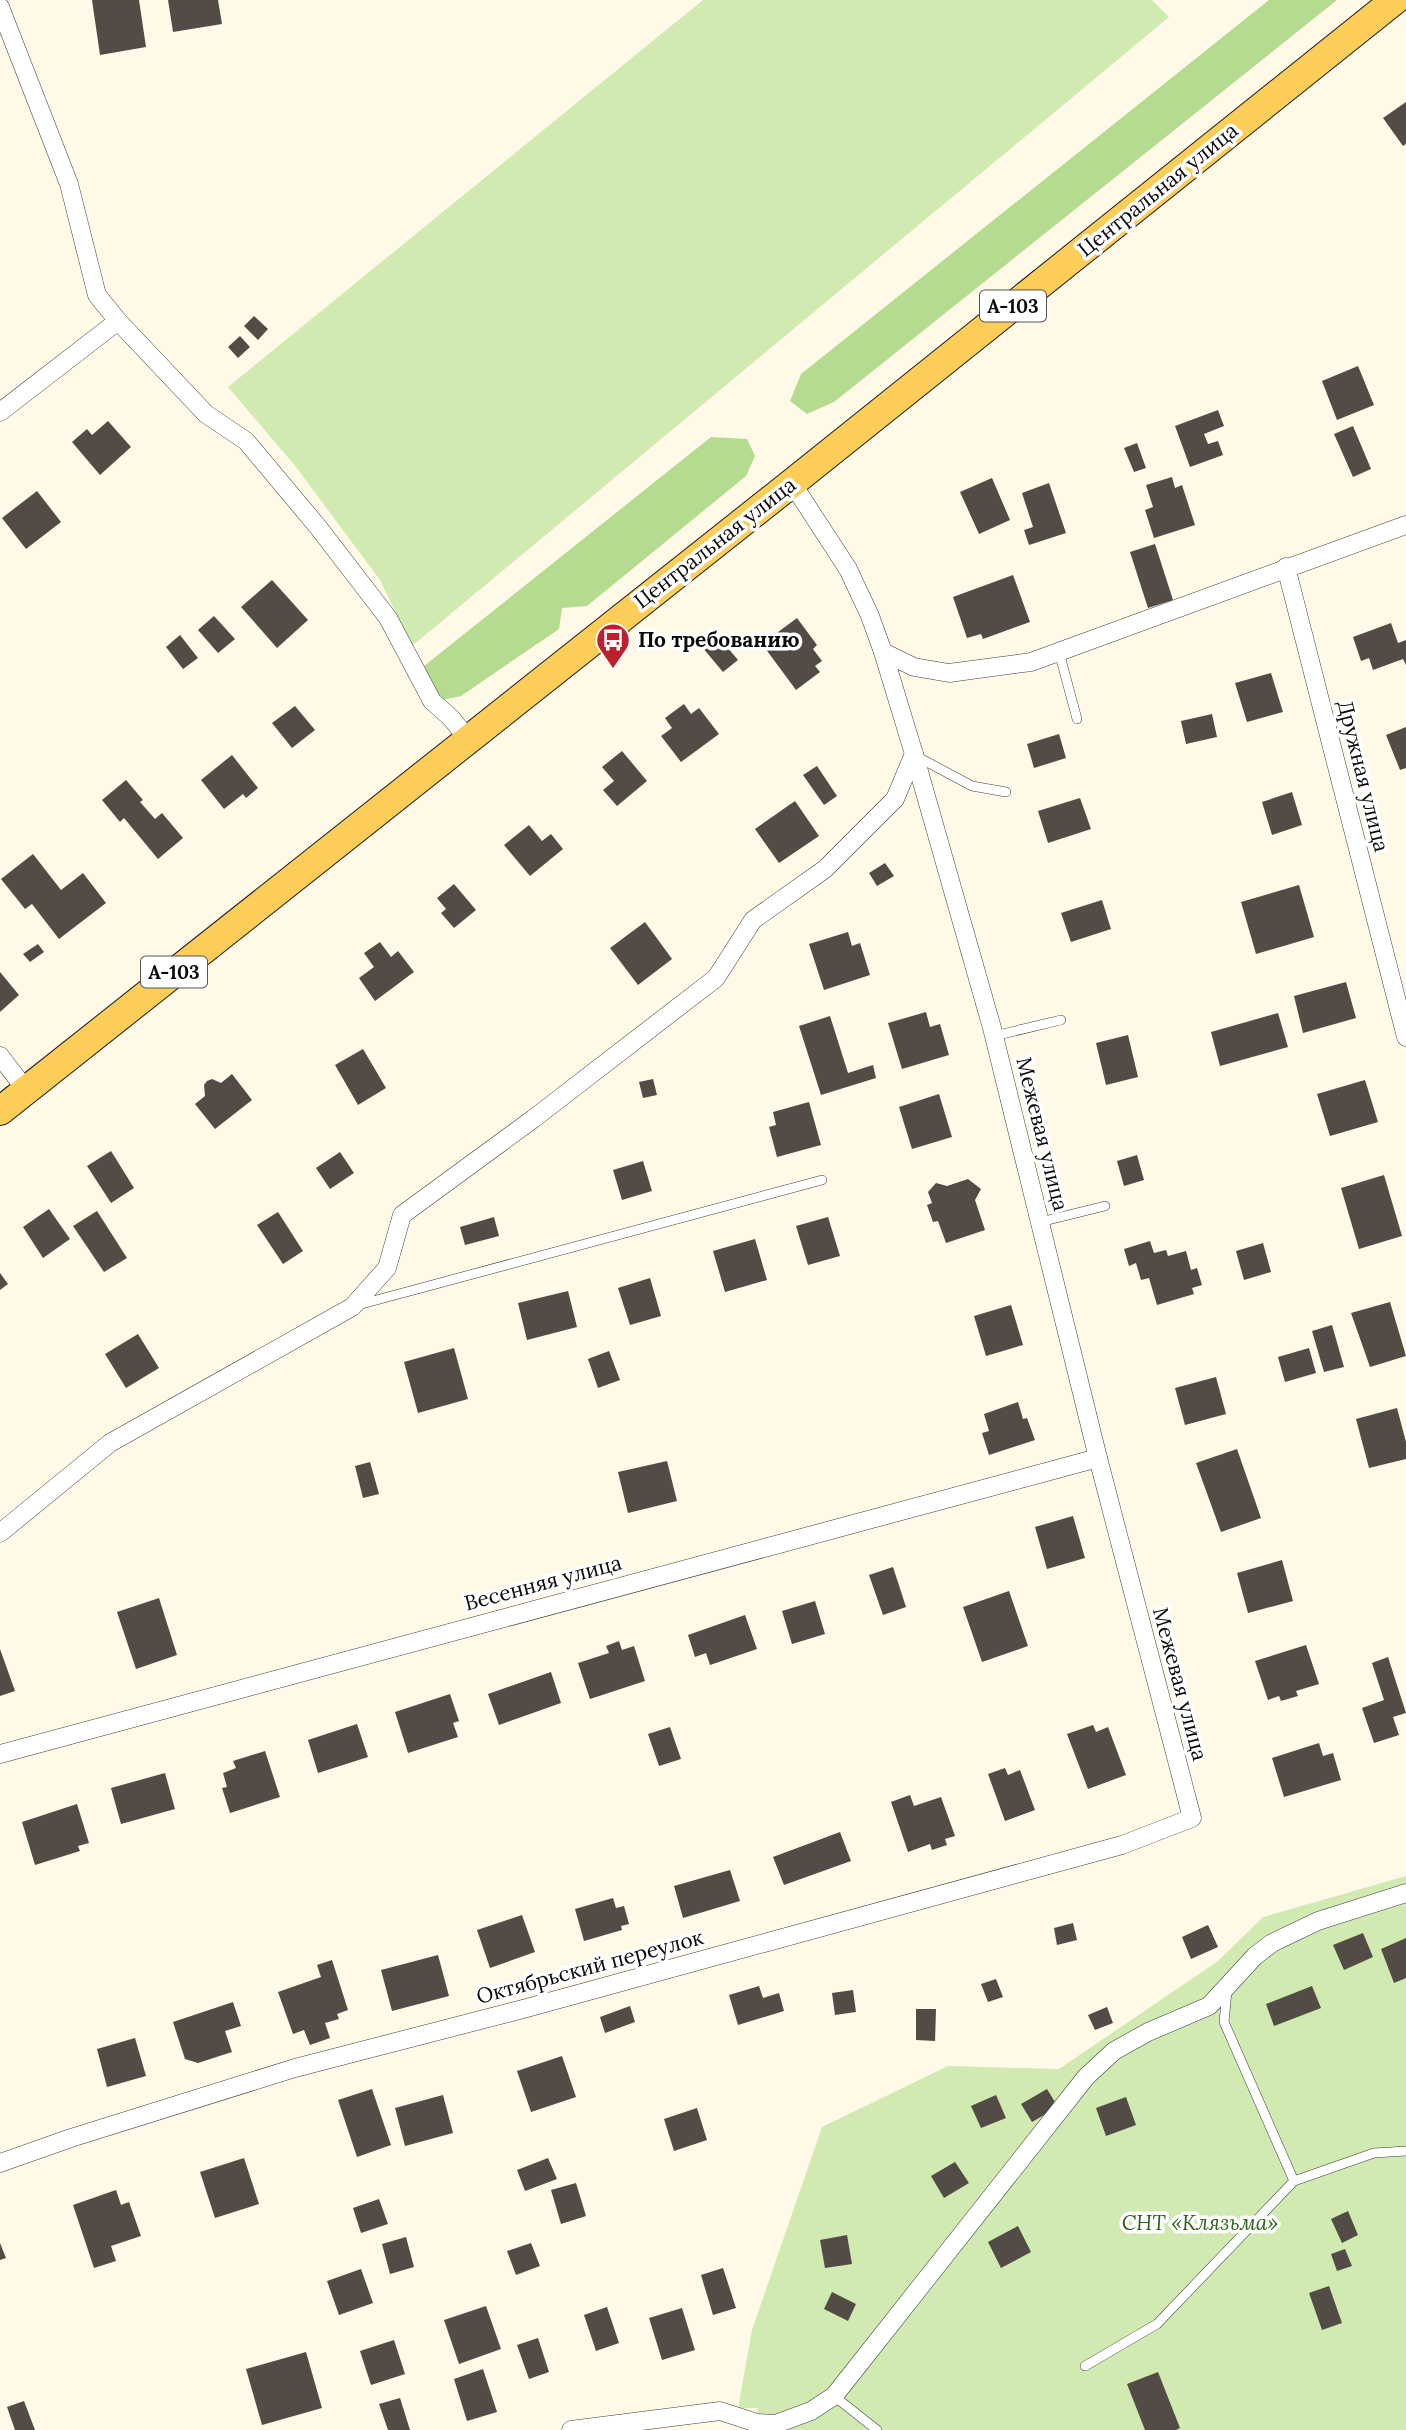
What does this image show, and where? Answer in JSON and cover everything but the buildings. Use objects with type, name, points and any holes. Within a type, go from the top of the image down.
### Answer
[{"type":"main road","name":"Центральная улица","points":[[0,1111],[792,483],[1395,0]]},
{"type":"street","points":[[0,7],[69,184],[97,295],[206,414],[246,441],[318,527],[388,618],[432,701],[451,718],[468,740]]},
{"type":"street","points":[[0,412],[118,321]]},
{"type":"street","name":"Межевая улица","points":[[792,483],[848,569],[883,652],[914,754],[994,1036],[1098,1458],[1192,1818]]},
{"type":"street","points":[[883,652],[914,667],[949,673],[1031,662],[1406,525]]},
{"type":"street","name":"Дружная улица","points":[[1286,567],[1406,1037]]},
{"type":"street","points":[[0,1533],[110,1443],[352,1307],[387,1268],[402,1215],[533,1119],[716,978],[754,920],[825,869],[895,799],[914,754]]},
{"type":"street","points":[[0,1056],[26,1090]]},
{"type":"street","name":"Весенняя улица","points":[[0,1754],[1098,1458]]},
{"type":"street","name":"Октябрьский переулок","points":[[0,2163],[295,2068],[523,2009],[1109,1849],[1192,1818]]},
{"type":"street","points":[[571,2430],[720,2411],[757,2423],[776,2424],[811,2412],[834,2396],[1086,2077],[1114,2051],[1148,2032],[1209,2006],[1255,1956],[1272,1942],[1318,1921],[1406,1893]]},
{"type":"lane","points":[[1059,652],[1077,719]]},
{"type":"lane","points":[[914,754],[972,786],[1006,792]]},
{"type":"lane","points":[[994,1036],[1060,1020]]},
{"type":"lane","points":[[352,1307],[822,1180]]},
{"type":"lane","points":[[1040,1222],[1105,1206]]},
{"type":"lane","points":[[1227,1988],[1224,2022],[1294,2180]]},
{"type":"lane","points":[[1085,2366],[1157,2324],[1294,2180],[1374,2153],[1406,2151]]},
{"type":"lane","points":[[834,2396],[877,2430]]},
{"type":"green space","points":[[703,0],[1152,0],[1169,17],[412,646],[380,580],[296,467],[228,387]]},
{"type":"green space","points":[[1269,0],[1337,0],[834,402],[807,414],[790,401],[801,374]]},
{"type":"green space","points":[[711,437],[747,439],[755,456],[746,476],[587,606],[562,608],[559,629],[461,696],[442,700],[429,686],[424,666]]},
{"type":"green space","name":"СНТ «Клязьма»","points":[[1406,1876],[1406,2430],[755,2430],[758,2408],[738,2408],[752,2330],[822,2127],[948,2066],[1059,2069],[1218,1961],[1263,1917]]},
{"type":"place","name":"По требованию","points":[[613,670]]}]
